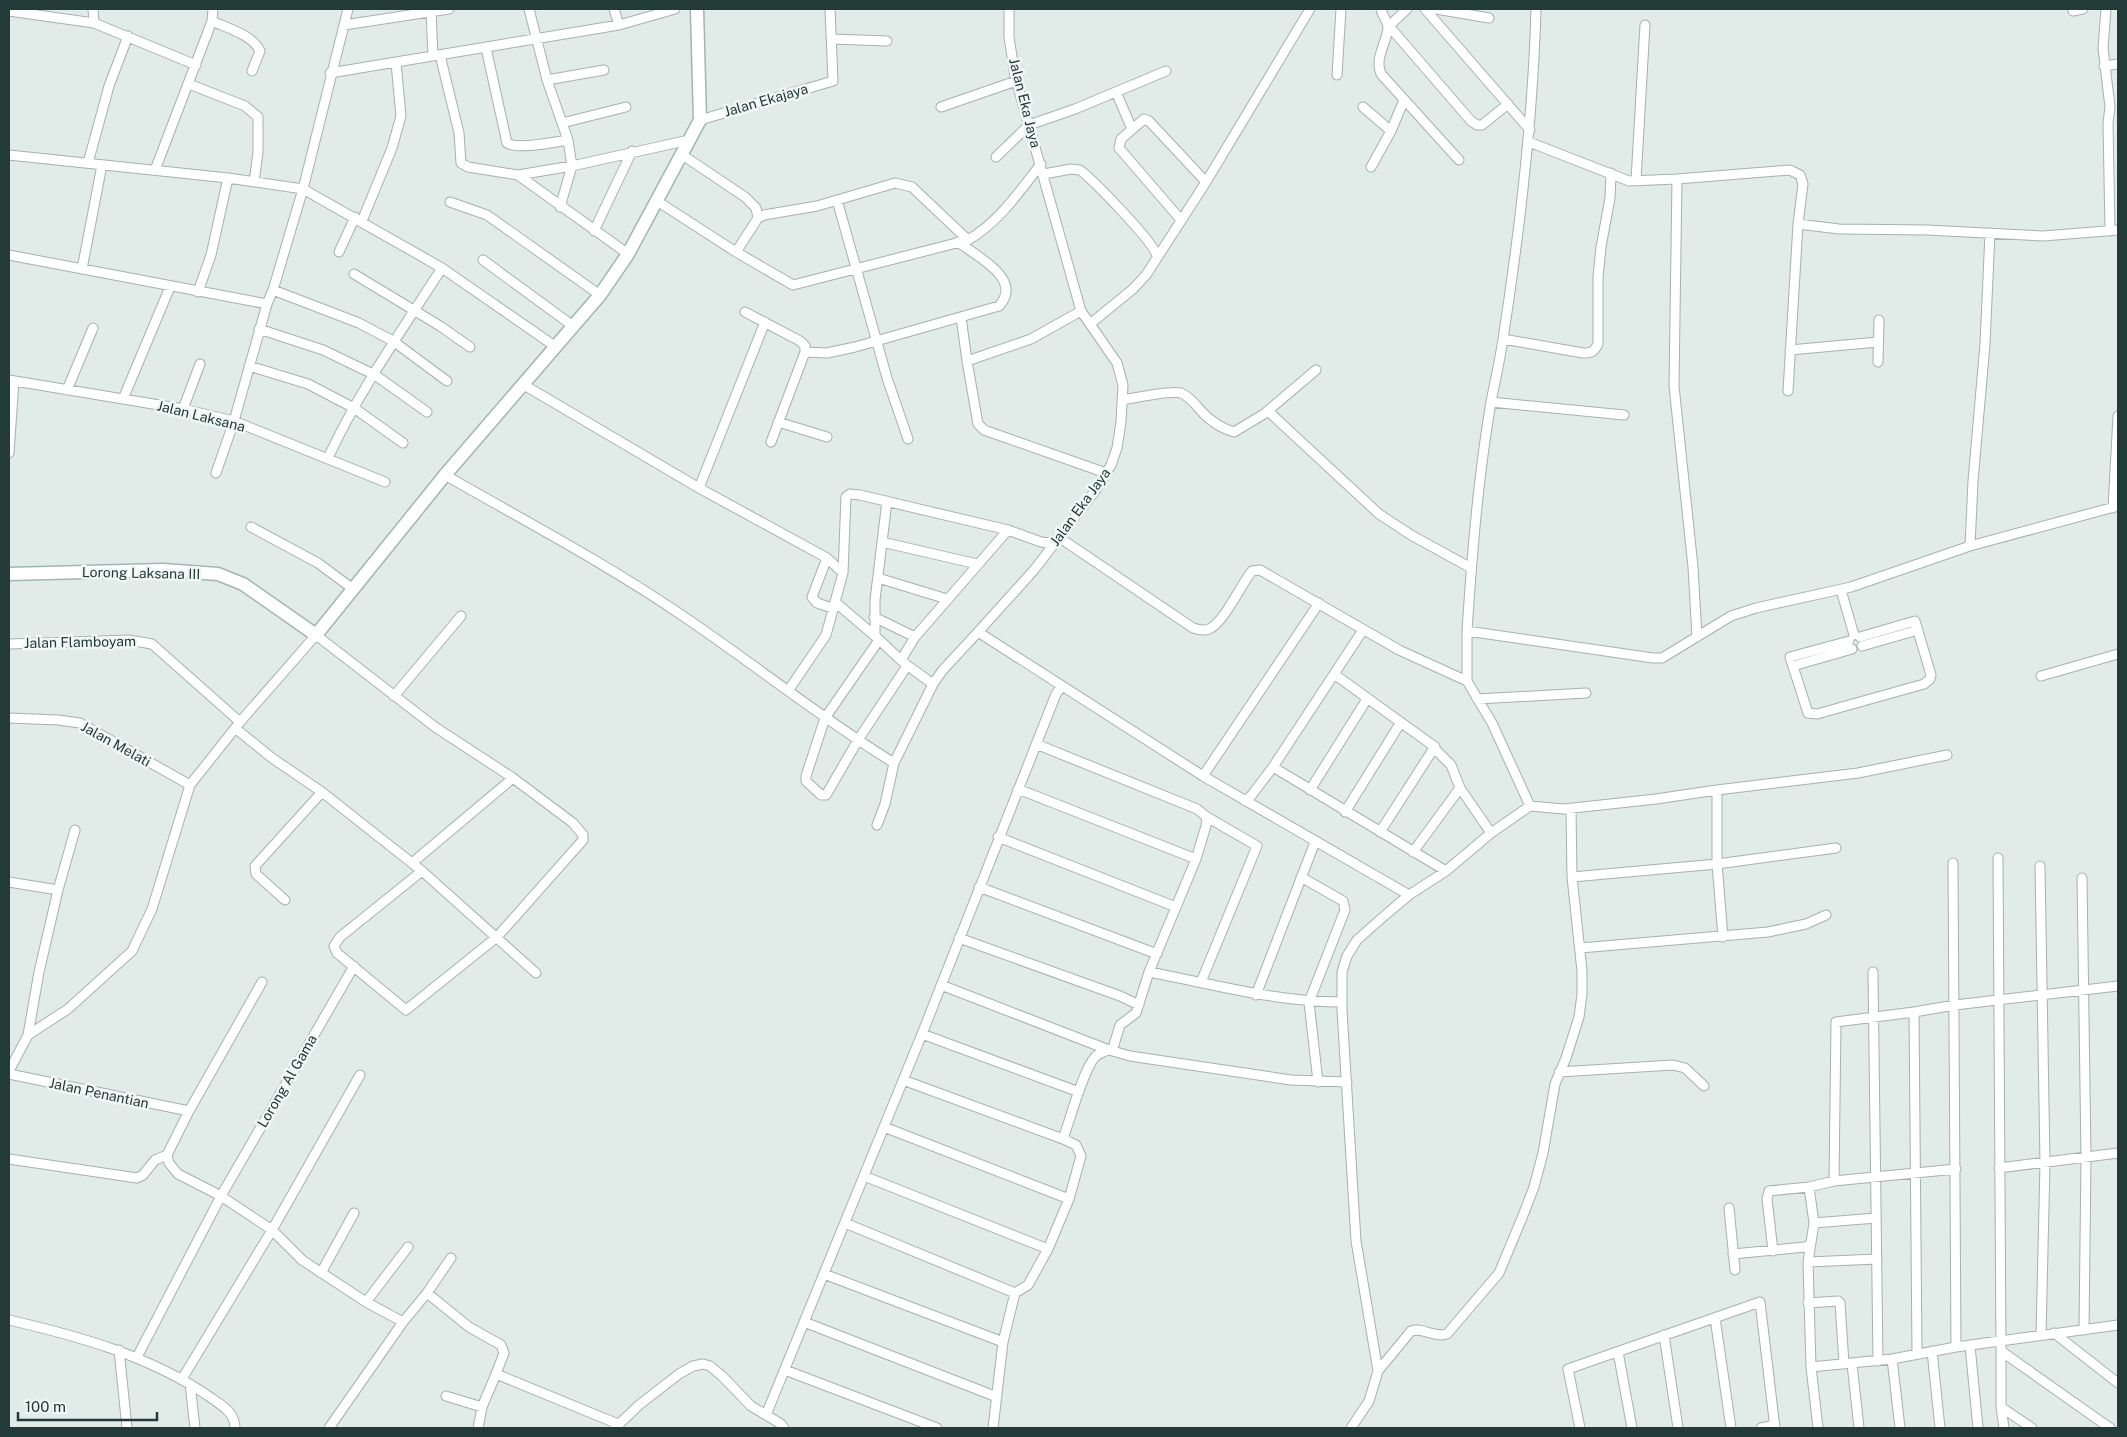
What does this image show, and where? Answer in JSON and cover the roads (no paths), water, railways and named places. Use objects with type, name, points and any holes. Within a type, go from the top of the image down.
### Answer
[{"type":"street","points":[[93,9],[94,23]]},
{"type":"street","points":[[154,170],[196,65],[212,21],[213,9]]},
{"type":"street","points":[[216,473],[234,421],[259,329],[273,290],[303,188],[330,73],[348,9]]},
{"type":"street","points":[[344,25],[449,9]]},
{"type":"street","points":[[529,9],[535,40],[568,140],[572,166],[560,207]]},
{"type":"street","points":[[614,9],[619,24]]},
{"type":"street","points":[[330,73],[535,40],[619,24],[674,9]]},
{"type":"street","points":[[28,1035],[68,1009],[132,951],[152,909],[190,785],[238,725],[316,635],[445,475],[524,386],[600,295],[628,254],[700,120],[697,9]]},
{"type":"street","points":[[830,9],[832,39],[887,41]]},
{"type":"street","name":"Jalan Eka Jaya","points":[[877,825],[885,804],[894,763],[933,684],[942,671],[1034,570],[1106,473],[1117,448],[1123,385],[1117,363],[1081,311],[1044,174],[1016,81],[1009,37],[1009,9]]},
{"type":"street","points":[[1090,324],[1133,289],[1153,266],[1157,256],[1206,182],[1310,9]]},
{"type":"street","points":[[1338,76],[1341,9]]},
{"type":"street","points":[[1381,9],[1388,26],[1474,124],[1482,125],[1508,104]]},
{"type":"street","points":[[1407,9],[1388,26],[1379,69],[1404,100],[1459,160]]},
{"type":"street","points":[[1424,9],[1530,130]]},
{"type":"street","points":[[1436,9],[1489,18]]},
{"type":"street","points":[[1530,806],[1492,723],[1467,681],[1467,631],[1472,568],[1491,402],[1503,339],[1530,142],[1535,69],[1536,9]]},
{"type":"street","points":[[2073,11],[2083,9]]},
{"type":"street","points":[[1798,224],[1839,229],[1927,230],[2043,236],[2114,230],[2108,123],[2114,106],[2104,66],[2106,9]]},
{"type":"street","points":[[9,11],[94,23],[196,65]]},
{"type":"street","points":[[431,12],[436,56],[459,133],[461,163],[468,168],[518,175],[572,166],[632,151],[689,140]]},
{"type":"street","points":[[212,21],[244,35],[257,44],[260,51],[252,71]]},
{"type":"street","points":[[1636,180],[1644,25]]},
{"type":"street","points":[[88,163],[109,86],[128,36]]},
{"type":"street","name":"Jalan Ekajaya","points":[[700,120],[833,81],[832,39]]},
{"type":"street","points":[[486,48],[507,142],[513,145],[523,145],[568,140]]},
{"type":"street","points":[[338,252],[359,219],[392,148],[401,116],[396,63]]},
{"type":"street","points":[[2104,66],[2118,64]]},
{"type":"street","points":[[547,80],[604,70]]},
{"type":"street","points":[[996,157],[1029,125],[1166,71]]},
{"type":"street","points":[[941,107],[1016,81]]},
{"type":"street","points":[[188,84],[244,106],[258,117],[258,152],[254,182]]},
{"type":"street","points":[[1116,92],[1132,129]]},
{"type":"street","points":[[1370,167],[1392,131],[1404,100]]},
{"type":"street","points":[[562,123],[626,107]]},
{"type":"street","points":[[1363,107],[1392,131]]},
{"type":"street","points":[[1181,220],[1119,148],[1121,139],[1144,120],[1149,120],[1206,182]]},
{"type":"street","points":[[1530,142],[1628,181],[1790,170],[1800,175],[1803,184],[1798,224],[1788,391]]},
{"type":"street","points":[[594,231],[632,151]]},
{"type":"street","points":[[681,154],[745,197],[756,208],[758,218]]},
{"type":"street","points":[[9,155],[228,178],[303,188],[442,268],[556,347]]},
{"type":"street","points":[[657,201],[736,252],[793,285],[968,240],[990,225],[1011,203],[1041,164]]},
{"type":"street","points":[[82,269],[102,165]]},
{"type":"street","points":[[1044,174],[1080,170],[1142,234],[1154,248],[1157,256]]},
{"type":"street","points":[[1503,339],[1583,353],[1592,353],[1596,349],[1598,344],[1598,277],[1601,247],[1610,198],[1611,173]]},
{"type":"street","points":[[518,175],[628,254]]},
{"type":"street","points":[[198,292],[211,255],[228,178]]},
{"type":"street","points":[[1677,179],[1674,386],[1698,637]]},
{"type":"street","points":[[736,252],[758,218],[764,215],[817,206],[895,183],[912,187],[968,240]]},
{"type":"street","points":[[837,200],[877,340],[908,439]]},
{"type":"street","points":[[450,202],[487,215],[600,295]]},
{"type":"street","points":[[1970,546],[1973,481],[1985,344],[1990,233]]},
{"type":"street","points":[[805,352],[827,353],[999,306],[1006,299],[1007,293],[1003,278],[989,264],[958,242]]},
{"type":"street","points":[[9,255],[267,304]]},
{"type":"street","points":[[483,260],[573,326]]},
{"type":"street","points":[[328,458],[354,408],[393,341],[442,268]]},
{"type":"street","points":[[354,274],[415,310],[470,347]]},
{"type":"street","points":[[123,399],[170,286]]},
{"type":"street","points":[[273,290],[359,323],[393,341],[447,381]]},
{"type":"street","points":[[967,361],[1031,338],[1081,311]]},
{"type":"street","points":[[745,312],[800,341],[805,346],[805,352],[771,442]]},
{"type":"street","points":[[961,317],[978,424],[984,430],[1106,473]]},
{"type":"street","points":[[1878,362],[1879,320]]},
{"type":"street","points":[[699,488],[765,322]]},
{"type":"street","points":[[68,390],[93,328]]},
{"type":"street","points":[[259,329],[324,350],[374,375],[427,412]]},
{"type":"street","points":[[1790,350],[1878,342]]},
{"type":"street","points":[[183,408],[200,364]]},
{"type":"street","points":[[249,366],[308,384],[354,408],[403,443]]},
{"type":"street","points":[[1122,400],[1169,392],[1180,393],[1193,402],[1204,415],[1221,427],[1234,432],[1268,411],[1316,370]]},
{"type":"street","points":[[9,453],[11,380]]},
{"type":"street","name":"Jalan Laksana","points":[[11,380],[183,408],[234,421],[385,482]]},
{"type":"street","points":[[524,386],[699,488],[827,558],[843,573]]},
{"type":"street","points":[[1491,402],[1624,415]]},
{"type":"street","points":[[1268,411],[1379,514],[1411,535],[1472,568]]},
{"type":"street","points":[[1467,631],[1653,658],[1668,655],[1731,616],[1748,610],[1840,590],[1970,546],[2116,507],[2118,416]]},
{"type":"street","points":[[778,422],[827,437]]},
{"type":"street","points":[[445,475],[610,570],[674,610],[825,718],[894,763]]},
{"type":"street","points":[[788,692],[826,635],[830,624],[843,573],[846,497],[850,494],[1008,530],[1041,542],[1047,543],[1058,539],[1063,540],[1194,628],[1200,630],[1209,629],[1214,625],[1252,571],[1260,570],[1267,572],[1399,650],[1467,681]]},
{"type":"street","points":[[887,501],[874,617],[877,638],[825,718],[806,776],[806,781],[821,795],[826,795],[829,790],[904,663],[915,637],[1008,530]]},
{"type":"street","points":[[251,527],[318,563],[353,589]]},
{"type":"street","points":[[882,542],[977,564]]},
{"type":"street","points":[[827,558],[812,598],[817,603],[834,605],[877,638],[904,663],[933,684]]},
{"type":"street","name":"Lorong Laksana III","points":[[9,574],[153,570],[218,574],[243,584],[316,635]]},
{"type":"street","points":[[878,578],[947,599]]},
{"type":"street","points":[[1840,590],[1855,642]]},
{"type":"street","points":[[1203,776],[1319,602]]},
{"type":"street","points":[[394,696],[460,616]]},
{"type":"street","points":[[874,617],[915,637]]},
{"type":"street","points":[[1915,621],[1931,675],[1928,682],[1812,714],[1806,710],[1790,657],[1855,642],[1915,621]]},
{"type":"street","points":[[1245,801],[1273,767],[1363,630]]},
{"type":"street","points":[[978,632],[1203,776],[1410,895]]},
{"type":"street","points":[[316,635],[435,727],[513,778],[582,831],[583,840],[497,937],[408,1010],[337,953],[334,946],[336,941],[422,871]]},
{"type":"street","name":"Jalan Flamboyam","points":[[9,644],[129,640],[152,644],[272,758],[322,792],[422,871],[536,973]]},
{"type":"street","points":[[2041,676],[2118,654]]},
{"type":"street","points":[[1334,674],[1436,747],[1434,748],[1451,765],[1460,788],[1491,834]]},
{"type":"street","points":[[766,1415],[922,1034],[998,837],[1056,694],[1062,686]]},
{"type":"street","points":[[1477,699],[1586,693]]},
{"type":"street","points":[[1310,790],[1367,699]]},
{"type":"street","name":"Jalan Melati","points":[[9,718],[80,723],[190,785]]},
{"type":"street","points":[[1346,812],[1401,722]]},
{"type":"street","points":[[1036,744],[1197,809],[1207,817],[1257,846],[1201,982]]},
{"type":"street","points":[[1380,832],[1434,748]]},
{"type":"street","points":[[1378,1371],[1356,1241],[1342,1002],[1342,972],[1347,956],[1358,940],[1410,895],[1446,871],[1491,834],[1530,806],[1571,808],[1656,799],[1858,773],[1947,755]]},
{"type":"street","points":[[1273,767],[1446,871]]},
{"type":"street","points":[[412,863],[513,778]]},
{"type":"street","points":[[1413,852],[1460,788]]},
{"type":"street","points":[[1018,789],[1196,859]]},
{"type":"street","points":[[1717,790],[1717,864],[1723,937]]},
{"type":"street","points":[[286,900],[256,874],[256,866],[322,792]]},
{"type":"street","points":[[1351,1428],[1368,1401],[1378,1371],[1411,1331],[1416,1329],[1436,1335],[1446,1334],[1499,1273],[1534,1187],[1543,1153],[1551,1100],[1579,1017],[1582,994],[1580,948],[1572,877],[1571,808]]},
{"type":"street","points":[[1063,1139],[1079,1092],[1093,1059],[1098,1054],[1115,1046],[1120,1025],[1133,1016],[1139,1004],[1149,972],[1196,859],[1207,817]]},
{"type":"street","points":[[9,1072],[28,1035],[38,972],[75,830]]},
{"type":"street","points":[[998,837],[1176,906]]},
{"type":"street","points":[[1256,995],[1315,842]]},
{"type":"street","points":[[1572,877],[1717,864],[1836,848]]},
{"type":"street","points":[[1998,858],[2001,1407],[2004,1428]]},
{"type":"street","points":[[1953,863],[1956,1347]]},
{"type":"street","points":[[2040,866],[2045,1163],[2041,1336]]},
{"type":"street","points":[[1302,877],[1342,901],[1345,905],[1345,910],[1309,1002],[1318,1082]]},
{"type":"street","points":[[2082,878],[2086,1157],[2084,1330]]},
{"type":"street","points":[[9,882],[58,890]]},
{"type":"street","points":[[979,886],[1157,954]]},
{"type":"street","points":[[1580,948],[1768,932],[1806,924],[1826,915]]},
{"type":"street","points":[[959,938],[1139,1004]]},
{"type":"street","name":"Lorong Al Gama","points":[[137,1358],[221,1196],[354,966]]},
{"type":"street","points":[[1149,972],[1256,995],[1309,1002],[1342,1002]]},
{"type":"street","points":[[1873,972],[1878,1361]]},
{"type":"street","points":[[262,982],[188,1111],[167,1155],[169,1163],[178,1174],[221,1196],[272,1230],[302,1260],[321,1273],[366,1302],[402,1322]]},
{"type":"street","points":[[941,985],[1109,1050],[1130,1056],[1243,1074],[1318,1082],[1346,1082]]},
{"type":"street","points":[[1834,1181],[1836,1022],[1955,1005],[2118,986]]},
{"type":"street","points":[[1914,1012],[1917,1354]]},
{"type":"street","points":[[922,1034],[1079,1092]]},
{"type":"street","points":[[1559,1072],[1672,1065],[1685,1068],[1704,1086]]},
{"type":"street","name":"Jalan Penantian","points":[[9,1072],[188,1111]]},
{"type":"street","points":[[195,1428],[186,1381],[360,1075]]},
{"type":"street","points":[[903,1080],[1063,1139],[1076,1145],[1081,1156],[1069,1199],[1048,1249],[1028,1285],[1015,1293],[1003,1342],[993,1428]]},
{"type":"street","points":[[884,1127],[1069,1199]]},
{"type":"street","points":[[1999,1168],[2118,1153]]},
{"type":"street","points":[[9,1159],[137,1178],[155,1160],[167,1155]]},
{"type":"street","points":[[1773,1251],[1766,1199],[1769,1191],[1809,1187],[1834,1181],[1956,1168]]},
{"type":"street","points":[[864,1176],[1048,1249]]},
{"type":"street","points":[[1809,1187],[1814,1223],[1809,1245],[1808,1303],[1811,1367],[1818,1428]]},
{"type":"street","points":[[1728,1208],[1735,1270]]},
{"type":"street","points":[[321,1273],[354,1213]]},
{"type":"street","points":[[1814,1223],[1876,1218]]},
{"type":"street","points":[[845,1223],[1015,1293]]},
{"type":"street","points":[[1733,1254],[1773,1251],[1809,1245]]},
{"type":"street","points":[[366,1302],[408,1247]]},
{"type":"street","points":[[329,1428],[402,1322],[427,1293],[451,1258]]},
{"type":"street","points":[[1808,1262],[1877,1259]]},
{"type":"street","points":[[824,1274],[1003,1342]]},
{"type":"street","points":[[427,1293],[469,1327],[501,1345],[504,1353],[482,1407],[478,1428]]},
{"type":"street","points":[[1808,1303],[1838,1301],[1840,1303],[1859,1428]]},
{"type":"street","points":[[1580,1428],[1568,1369],[1760,1302],[1775,1426],[1761,1428]]},
{"type":"street","points":[[1715,1318],[1731,1428]]},
{"type":"street","points":[[9,1320],[60,1332],[120,1350],[186,1381],[226,1408],[232,1415],[235,1428]]},
{"type":"street","points":[[804,1322],[997,1397]]},
{"type":"street","points":[[1811,1367],[1878,1361],[1956,1347],[2054,1333],[2116,1328]]},
{"type":"street","points":[[2054,1333],[2118,1383]]},
{"type":"street","points":[[1664,1336],[1678,1428]]},
{"type":"street","points":[[1970,1346],[1978,1428]]},
{"type":"street","points":[[120,1350],[127,1428]]},
{"type":"street","points":[[1932,1351],[1940,1428]]},
{"type":"street","points":[[2001,1351],[2110,1428]]},
{"type":"street","points":[[1618,1352],[1632,1428]]},
{"type":"street","points":[[1892,1359],[1900,1428]]},
{"type":"street","points":[[496,1374],[617,1426],[639,1405],[679,1374],[693,1366],[703,1364],[710,1366],[751,1406],[783,1426],[791,1428]]},
{"type":"street","points":[[785,1370],[937,1428]]},
{"type":"street","points":[[446,1396],[482,1407]]},
{"type":"street","points":[[2001,1407],[2032,1428]]}]
